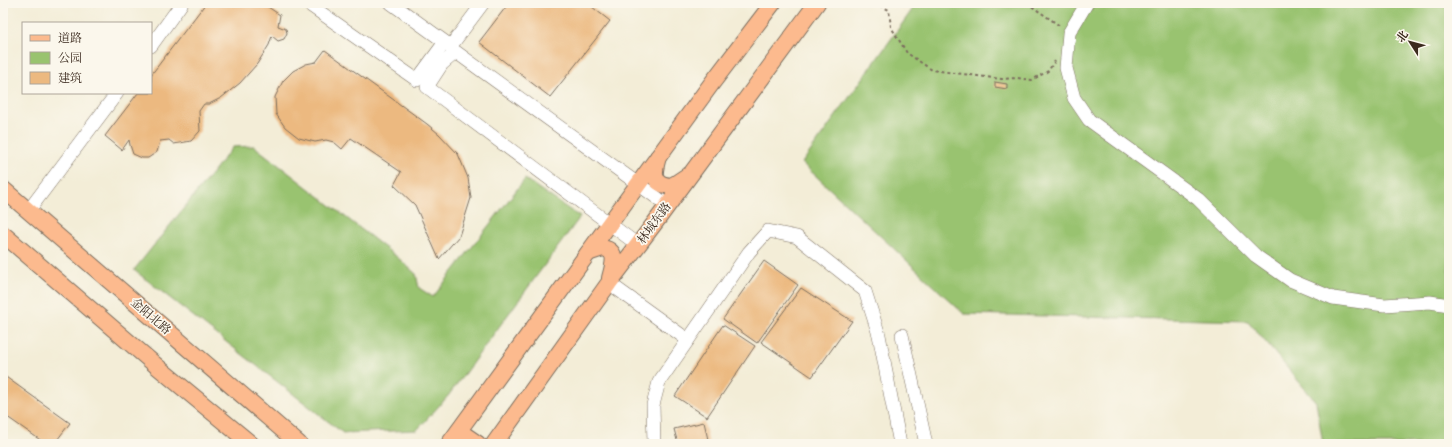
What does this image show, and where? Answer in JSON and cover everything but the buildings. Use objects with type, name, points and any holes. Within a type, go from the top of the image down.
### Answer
[{"type":"main road","points":[[449,444],[712,83],[773,3]]},
{"type":"main road","name":"林城东路","points":[[494,444],[609,283],[818,3]]},
{"type":"main road","points":[[659,156],[654,172],[655,177],[660,183],[672,186],[691,174]]},
{"type":"main road","name":"金阳北路","points":[[3,189],[300,444]]},
{"type":"main road","points":[[3,234],[159,368],[251,444]]},
{"type":"main road","points":[[588,253],[603,248],[607,249],[613,255],[614,263],[609,283]]},
{"type":"main road","points":[[441,444],[459,431]]},
{"type":"main road","points":[[459,431],[478,444]]},
{"type":"street","points":[[152,45],[182,3]]},
{"type":"street","points":[[307,3],[422,83],[638,245]]},
{"type":"street","points":[[391,3],[639,183],[667,205]]},
{"type":"street","points":[[422,83],[442,64],[451,47],[483,3]]},
{"type":"street","points":[[1087,3],[1069,33],[1066,68],[1074,98],[1089,120],[1198,199],[1256,256],[1290,280],[1333,298],[1384,305],[1430,302],[1449,305]]},
{"type":"street","points":[[28,210],[116,94]]},
{"type":"street","points":[[654,444],[653,405],[659,382],[749,252],[768,231],[797,237],[865,291],[879,335],[900,444]]},
{"type":"street","points":[[609,283],[688,340]]},
{"type":"street","points":[[902,335],[926,444]]},
{"type":"path","points":[[856,3],[868,3]]},
{"type":"path","points":[[874,3],[889,10],[891,27],[907,53],[932,70],[1001,79],[1017,78],[1032,80],[1048,71],[1056,59]]},
{"type":"path","points":[[1027,3],[1069,33]]},
{"type":"green space","points":[[917,3],[1449,3],[1449,444],[1323,444],[1316,402],[1248,321],[964,314],[802,163]]},
{"type":"green space","points":[[254,146],[397,257],[416,274],[419,288],[433,297],[525,179],[580,217],[448,396],[417,430],[343,433],[134,270],[233,147]]}]
